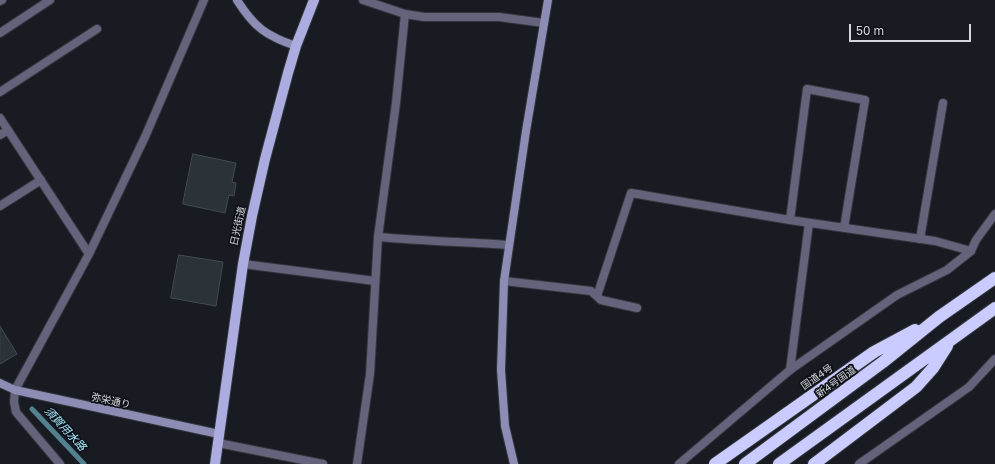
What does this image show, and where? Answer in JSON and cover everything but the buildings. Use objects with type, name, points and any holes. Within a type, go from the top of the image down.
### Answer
[{"type":"highway","points":[[939,317],[995,278]]},
{"type":"highway","points":[[779,464],[995,308]]},
{"type":"highway","name":"国道4号","points":[[715,464],[874,352],[939,317]]},
{"type":"highway","name":"新4号国道","points":[[745,464],[883,362],[939,317]]},
{"type":"highway","points":[[814,464],[916,387],[933,368],[951,340]]},
{"type":"main road","name":"日光街道","points":[[215,464],[243,264],[265,159],[296,46],[314,0]]},
{"type":"street","points":[[0,33],[50,0]]},
{"type":"street","points":[[60,464],[16,412],[14,402],[15,390],[89,254],[145,137],[204,0]]},
{"type":"street","points":[[237,0],[243,10],[260,30],[278,40],[296,46]]},
{"type":"street","points":[[363,0],[405,14],[424,17],[499,17],[544,22]]},
{"type":"street","points":[[514,464],[505,426],[501,370],[504,281],[548,0]]},
{"type":"street","points":[[357,464],[370,374],[378,237],[396,103],[405,14]]},
{"type":"street","points":[[0,92],[97,29]]},
{"type":"street","points":[[790,220],[807,89],[865,100],[844,228]]},
{"type":"street","points":[[920,238],[943,103]]},
{"type":"street","points":[[0,118],[89,254]]},
{"type":"street","points":[[0,135],[8,130]]},
{"type":"street","points":[[0,206],[41,180]]},
{"type":"street","points":[[596,296],[630,193],[809,223],[920,238],[971,251]]},
{"type":"street","points":[[679,464],[790,370],[897,295],[947,270],[971,251],[976,240],[994,217]]},
{"type":"street","points":[[790,370],[809,223]]},
{"type":"street","points":[[378,237],[509,245]]},
{"type":"street","points":[[243,264],[375,280]]},
{"type":"street","points":[[504,281],[591,291],[601,300],[637,308]]},
{"type":"street","points":[[859,464],[969,387],[995,359]]},
{"type":"street","name":"弥栄通り","points":[[0,383],[15,390],[219,438]]},
{"type":"street","points":[[219,438],[323,464]]},
{"type":"waterway","name":"須賀用水路","points":[[32,409],[84,464]]}]
